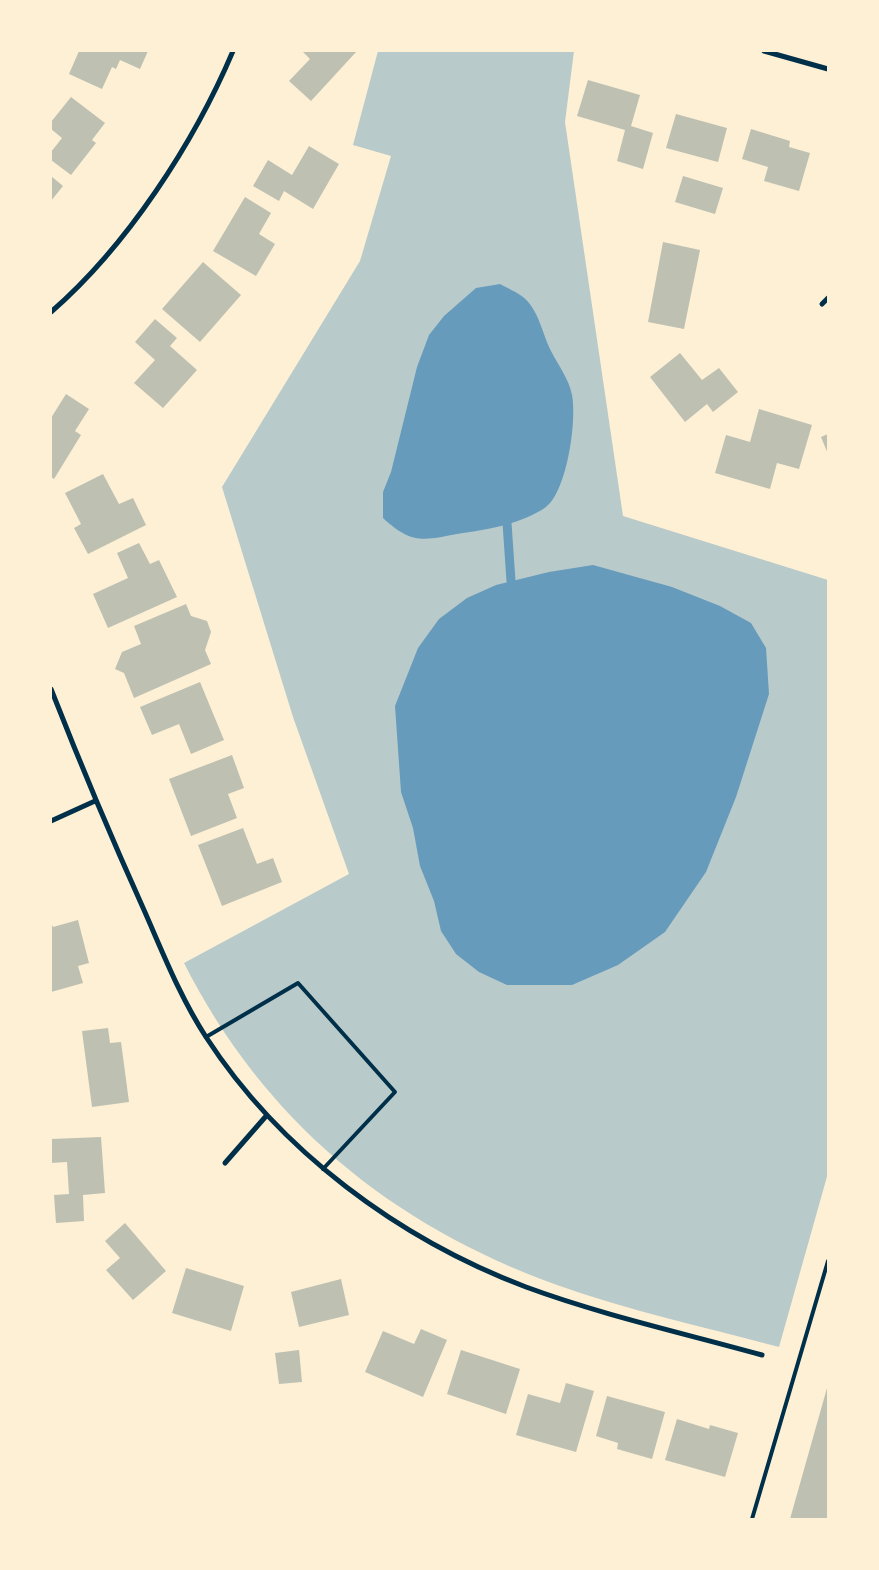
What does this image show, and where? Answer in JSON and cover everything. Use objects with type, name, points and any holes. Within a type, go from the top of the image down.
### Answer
[{"type":"street","points":[[51,312],[101,260],[141,211],[181,154],[215,92],[233,51]]},
{"type":"street","points":[[764,51],[828,69]]},
{"type":"street","points":[[822,304],[828,298]]},
{"type":"street","points":[[51,689],[95,801],[180,992],[206,1036],[230,1071],[267,1115],[323,1169],[388,1215],[430,1241],[503,1277],[575,1303],[762,1355]]},
{"type":"street","points":[[51,821],[95,801]]},
{"type":"street","points":[[225,1162],[267,1115]]},
{"type":"lane","points":[[206,1036],[298,983],[395,1092],[323,1169]]},
{"type":"lane","points":[[752,1519],[828,1261]]},
{"type":"shaded area","points":[[378,51],[574,51],[565,122],[623,516],[828,580],[828,1173],[779,1347],[639,1311],[557,1285],[497,1260],[440,1232],[387,1198],[338,1161],[293,1118],[253,1072],[216,1020],[184,963],[349,874],[293,717],[222,487],[360,261],[391,156],[353,145]]},
{"type":"water","points":[[500,284],[521,295],[533,308],[551,351],[571,389],[573,407],[572,438],[560,486],[546,507],[517,521],[485,530],[430,539],[412,537],[403,533],[383,518],[383,492],[391,472],[417,367],[429,335],[444,316],[476,288]]},
{"type":"water","points":[[593,565],[672,587],[720,606],[751,623],[766,648],[769,694],[736,797],[706,872],[665,932],[618,965],[572,985],[507,985],[479,972],[456,954],[441,931],[434,901],[420,866],[413,828],[401,792],[395,706],[418,648],[439,619],[467,598],[496,585],[549,572]]},
{"type":"building","points":[[79,51],[148,51],[140,69],[120,60],[116,69],[112,67],[102,89],[69,74]]},
{"type":"building","points":[[302,51],[357,51],[311,101],[289,81],[310,59]]},
{"type":"building","points":[[588,80],[640,95],[631,126],[653,133],[643,169],[617,161],[625,130],[577,116]]},
{"type":"building","points":[[71,97],[105,123],[92,140],[96,143],[71,175],[51,160],[51,152],[62,138],[51,129],[51,122]]},
{"type":"building","points":[[676,114],[727,128],[718,162],[666,148]]},
{"type":"building","points":[[751,129],[790,141],[789,147],[810,153],[799,191],[764,181],[768,167],[742,159]]},
{"type":"building","points":[[309,146],[339,164],[313,209],[284,191],[279,201],[253,186],[268,160],[292,175]]},
{"type":"building","points":[[51,176],[63,186],[51,201]]},
{"type":"building","points":[[683,176],[723,188],[715,214],[675,202]]},
{"type":"building","points":[[245,197],[271,213],[259,234],[275,244],[256,276],[213,251]]},
{"type":"building","points":[[663,242],[700,250],[684,329],[648,322]]},
{"type":"building","points":[[203,262],[241,295],[200,342],[162,309]]},
{"type":"building","points":[[155,319],[177,338],[170,346],[197,370],[163,408],[134,383],[155,360],[135,342]]},
{"type":"building","points":[[680,353],[702,380],[719,368],[738,392],[713,412],[707,404],[685,422],[650,377]]},
{"type":"building","points":[[66,394],[89,409],[75,431],[81,435],[54,479],[51,477],[51,418]]},
{"type":"building","points":[[759,409],[812,425],[799,469],[777,463],[770,489],[715,473],[726,435],[750,442]]},
{"type":"building","points":[[828,434],[828,454],[821,437]]},
{"type":"building","points":[[103,474],[119,504],[133,498],[146,525],[88,554],[74,528],[81,524],[65,493]]},
{"type":"building","points":[[139,543],[150,564],[159,560],[177,597],[108,628],[93,594],[128,578],[117,553]]},
{"type":"building","points":[[186,604],[191,616],[207,621],[211,632],[205,650],[211,664],[134,698],[124,673],[115,669],[122,652],[141,644],[134,626]]},
{"type":"building","points":[[200,682],[224,740],[191,754],[179,724],[152,735],[140,707]]},
{"type":"building","points":[[232,755],[244,788],[228,794],[237,818],[191,836],[169,779]]},
{"type":"building","points":[[243,828],[257,864],[273,858],[282,882],[222,906],[198,845]]},
{"type":"building","points":[[78,920],[89,963],[78,966],[83,983],[51,992],[51,922],[53,927]]},
{"type":"building","points":[[108,1028],[110,1043],[121,1042],[129,1102],[92,1107],[82,1031]]},
{"type":"building","points":[[101,1137],[105,1193],[83,1195],[84,1221],[56,1223],[54,1195],[69,1194],[67,1162],[51,1163],[51,1139]]},
{"type":"building","points":[[125,1223],[166,1271],[133,1300],[106,1270],[120,1258],[105,1241]]},
{"type":"building","points":[[186,1268],[244,1286],[231,1331],[172,1313]]},
{"type":"building","points":[[341,1279],[349,1315],[299,1327],[291,1292]]},
{"type":"building","points":[[421,1329],[447,1340],[423,1397],[365,1372],[383,1331],[414,1344]]},
{"type":"building","points":[[299,1350],[302,1382],[279,1384],[275,1353]]},
{"type":"building","points":[[461,1350],[520,1369],[506,1414],[447,1394]]},
{"type":"building","points":[[566,1383],[594,1391],[576,1452],[516,1435],[528,1394],[560,1403]]},
{"type":"building","points":[[827,1388],[828,1519],[790,1519]]},
{"type":"building","points":[[607,1396],[665,1412],[652,1459],[617,1449],[618,1443],[596,1436]]},
{"type":"building","points":[[677,1419],[709,1429],[710,1425],[738,1433],[725,1477],[665,1460]]},
{"type":"waterway","points":[[507,523],[511,581]]}]
